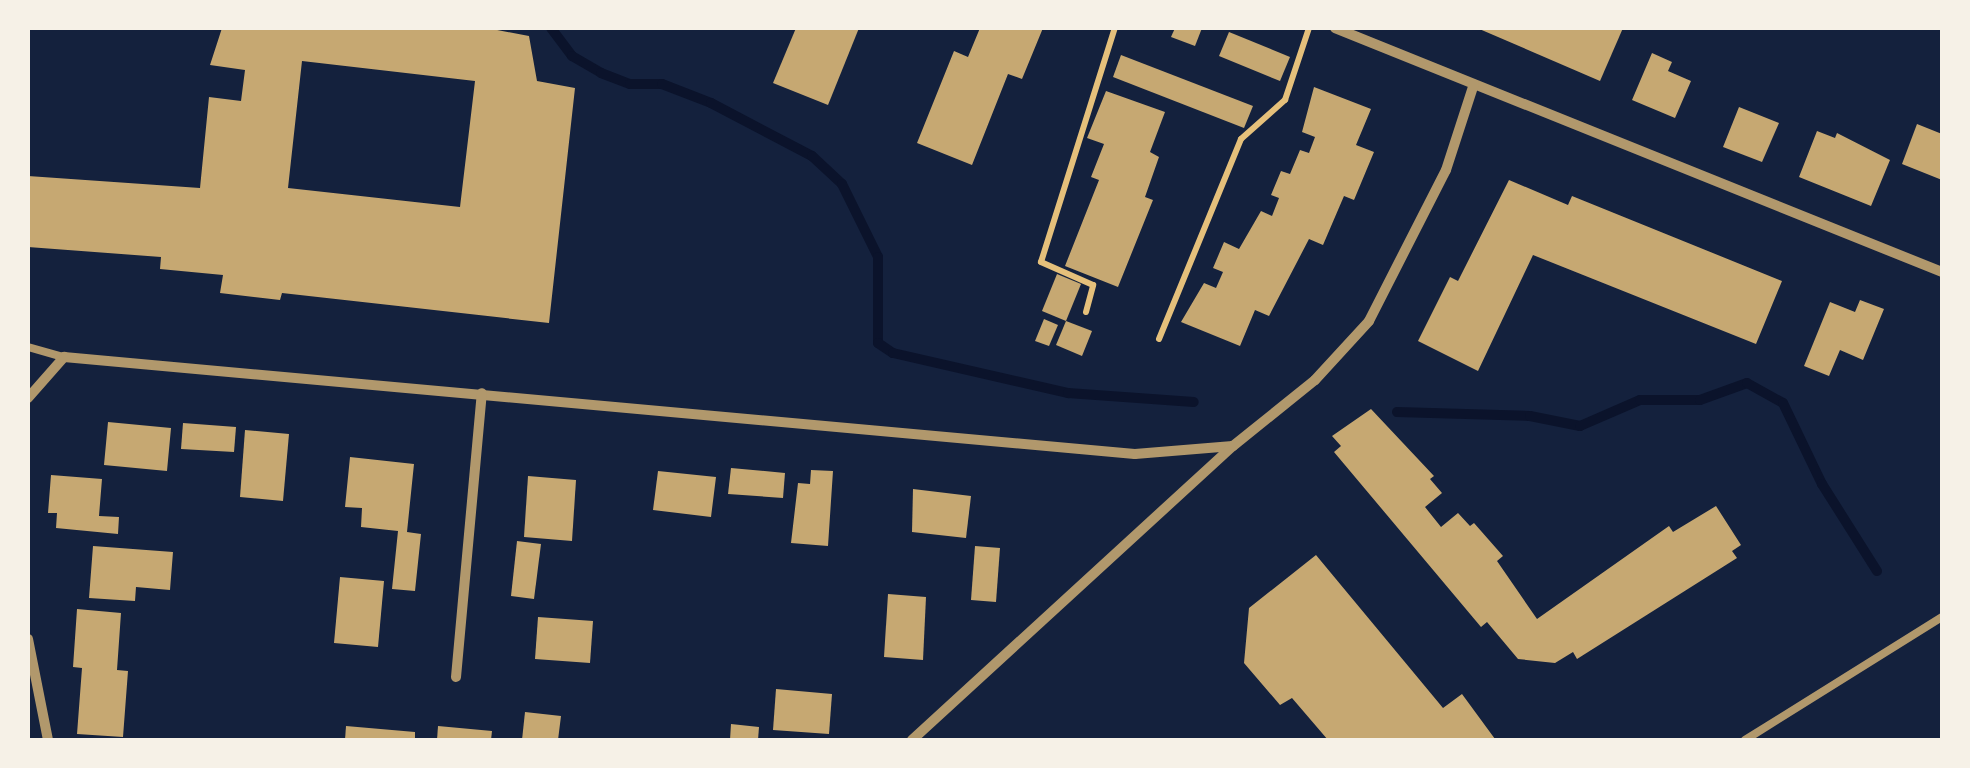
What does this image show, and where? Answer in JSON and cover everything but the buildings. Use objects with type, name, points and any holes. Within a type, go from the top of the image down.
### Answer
[{"type":"street","points":[[1335,28],[1942,272]]},
{"type":"street","points":[[912,740],[1232,446],[1315,380],[1369,320],[1446,170],[1474,84]]},
{"type":"street","points":[[28,398],[64,356],[1135,454],[1232,446]]},
{"type":"street","points":[[456,677],[482,393]]},
{"type":"street","points":[[28,639],[48,740]]},
{"type":"lane","points":[[28,348],[64,356]]},
{"type":"lane","points":[[1746,740],[1942,617]]},
{"type":"path","points":[[1086,312],[1092,285],[1040,262],[1115,28]]},
{"type":"path","points":[[1159,339],[1242,139],[1284,100],[1309,28]]},
{"type":"waterway","points":[[551,28],[572,56],[601,73],[630,84],[662,84],[711,103],[812,156],[842,184],[878,257],[878,343],[893,353],[1068,393],[1194,402]]},
{"type":"waterway","points":[[1397,412],[1530,416],[1580,426],[1640,400],[1700,400],[1747,383],[1783,403],[1822,484],[1877,571]]}]
